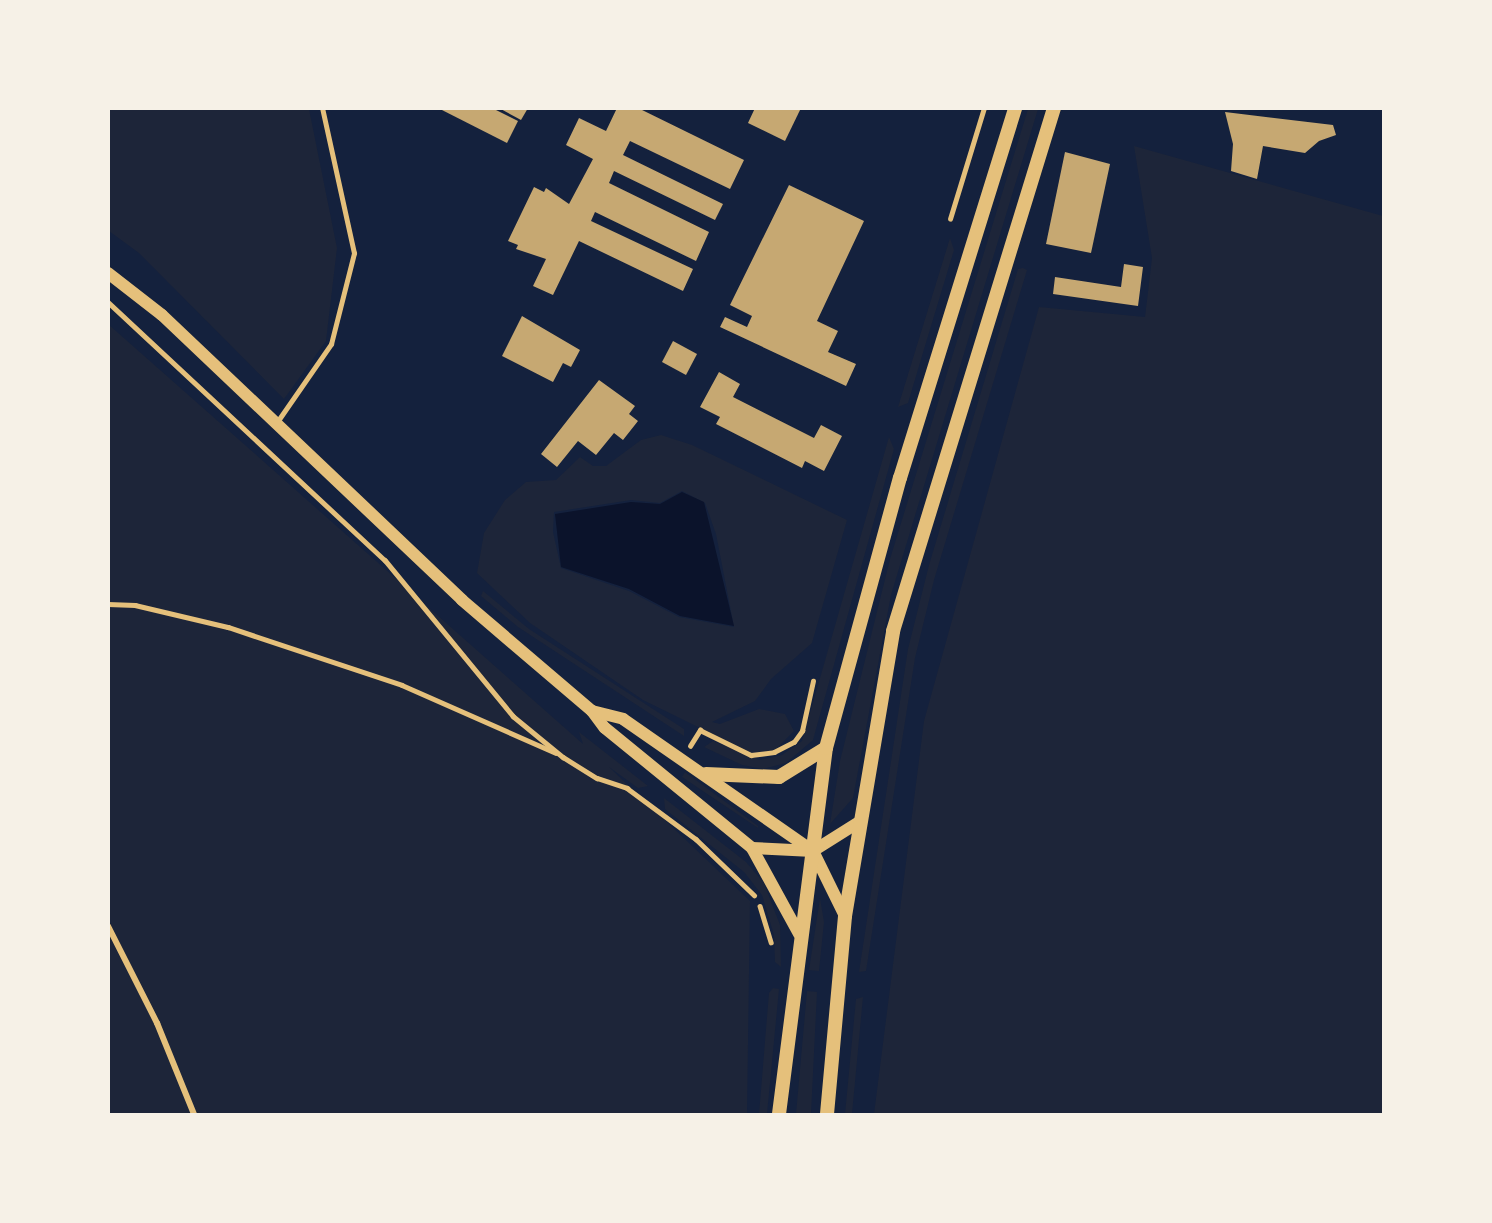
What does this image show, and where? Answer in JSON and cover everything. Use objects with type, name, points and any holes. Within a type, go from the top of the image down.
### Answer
[{"type":"main road","points":[[779,1115],[799,934],[826,748],[901,478],[1015,108]]},
{"type":"main road","points":[[827,1115],[845,916],[893,631],[1054,108]]},
{"type":"main road","points":[[706,774],[779,776],[826,748]]},
{"type":"street","points":[[108,273],[162,315],[462,600],[592,711],[665,781],[752,848],[799,934]]},
{"type":"street","points":[[592,711],[623,719],[706,774],[813,851],[845,916]]},
{"type":"street","points":[[752,848],[813,851],[859,822]]},
{"type":"street","points":[[108,926],[157,1023],[194,1115]]},
{"type":"lane","points":[[275,424],[331,344],[354,253],[322,108]]},
{"type":"path","points":[[950,219],[984,108]]},
{"type":"path","points":[[108,302],[385,560],[513,716],[563,757]]},
{"type":"path","points":[[108,604],[135,605],[228,627],[402,685],[563,757],[597,778],[628,788],[696,839],[758,900],[771,942]]},
{"type":"path","points":[[700,730],[751,755],[774,752],[794,741],[802,731],[813,681]]},
{"type":"shaded area","points":[[109,108],[309,109],[337,248],[326,341],[284,399],[139,253],[109,231]]},
{"type":"shaded area","points":[[1028,109],[1038,109],[891,595],[853,798],[830,824],[840,761],[890,559]]},
{"type":"shaded area","points":[[1134,146],[1383,216],[1383,1114],[874,1114],[924,721],[1039,307],[1145,317],[1152,258]]},
{"type":"shaded area","points":[[950,238],[954,250],[908,403],[898,407]]},
{"type":"shaded area","points":[[1018,269],[1027,270],[934,580],[915,658],[866,971],[859,972],[908,649],[929,565]]},
{"type":"shaded area","points":[[108,324],[583,744],[579,732],[648,786],[638,788],[609,767],[750,901],[747,1114],[109,1114]]},
{"type":"shaded area","points":[[661,435],[692,445],[847,520],[812,643],[771,679],[755,701],[712,722],[720,724],[759,709],[785,714],[794,731],[774,751],[751,753],[643,700],[530,623],[477,573],[484,533],[505,500],[526,482],[556,480],[580,457],[593,466],[606,466],[641,440]],"holes":[[[682,491],[705,503],[716,534],[734,627],[679,617],[629,591],[561,568],[553,532],[554,512],[631,500],[660,503]]]},
{"type":"shaded area","points":[[889,437],[894,449],[813,740],[786,763],[763,769],[742,765],[704,747],[713,741],[760,760],[782,755],[802,741]]},
{"type":"shaded area","points":[[682,492],[704,502],[734,626],[680,616],[629,589],[561,567],[555,514],[631,502],[660,504]]},
{"type":"shaded area","points":[[483,591],[529,629],[684,729],[684,736],[518,627],[481,596]]},
{"type":"shaded area","points":[[685,772],[758,826],[758,828],[682,777]]},
{"type":"shaded area","points":[[664,798],[746,862],[764,883],[780,925],[781,967],[775,962],[774,935],[762,895],[744,872],[665,809]]},
{"type":"shaded area","points":[[820,898],[824,922],[819,971],[809,970]]},
{"type":"shaded area","points":[[773,988],[779,989],[767,1114],[759,1114],[769,993]]},
{"type":"shaded area","points":[[807,991],[817,992],[811,1114],[796,1114]]},
{"type":"shaded area","points":[[863,997],[852,1114],[845,1114],[856,999]]},
{"type":"building","points":[[438,108],[492,108],[518,121],[507,143]]},
{"type":"building","points":[[499,108],[528,108],[521,120]]},
{"type":"building","points":[[617,108],[638,108],[744,160],[730,189],[630,141],[623,155],[723,204],[715,220],[614,171],[609,183],[709,232],[696,261],[595,212],[591,221],[693,269],[683,291],[579,241],[553,295],[533,286],[546,259],[516,249],[518,245],[508,241],[534,187],[544,192],[546,188],[569,204],[593,159],[566,145],[579,118],[606,131]]},
{"type":"building","points":[[755,108],[801,108],[785,141],[748,123]]},
{"type":"building","points":[[1225,112],[1333,125],[1336,135],[1319,141],[1305,153],[1263,146],[1257,179],[1231,171],[1233,144]]},
{"type":"building","points":[[1065,152],[1110,164],[1091,253],[1046,244]]},
{"type":"building","points":[[789,185],[864,221],[817,321],[838,331],[828,352],[856,364],[846,386],[720,327],[725,317],[747,327],[752,316],[730,305]]},
{"type":"building","points":[[1124,264],[1143,267],[1138,306],[1053,294],[1055,277],[1121,287]]},
{"type":"building","points":[[522,316],[580,350],[571,367],[563,363],[553,382],[502,356]]},
{"type":"building","points":[[673,341],[697,354],[686,375],[662,362]]},
{"type":"building","points":[[719,372],[740,384],[733,397],[814,438],[821,425],[842,436],[824,471],[805,461],[802,468],[716,424],[720,417],[700,407]]},
{"type":"building","points":[[599,380],[635,406],[629,414],[638,421],[623,440],[614,433],[596,455],[578,441],[557,467],[541,454]]}]
